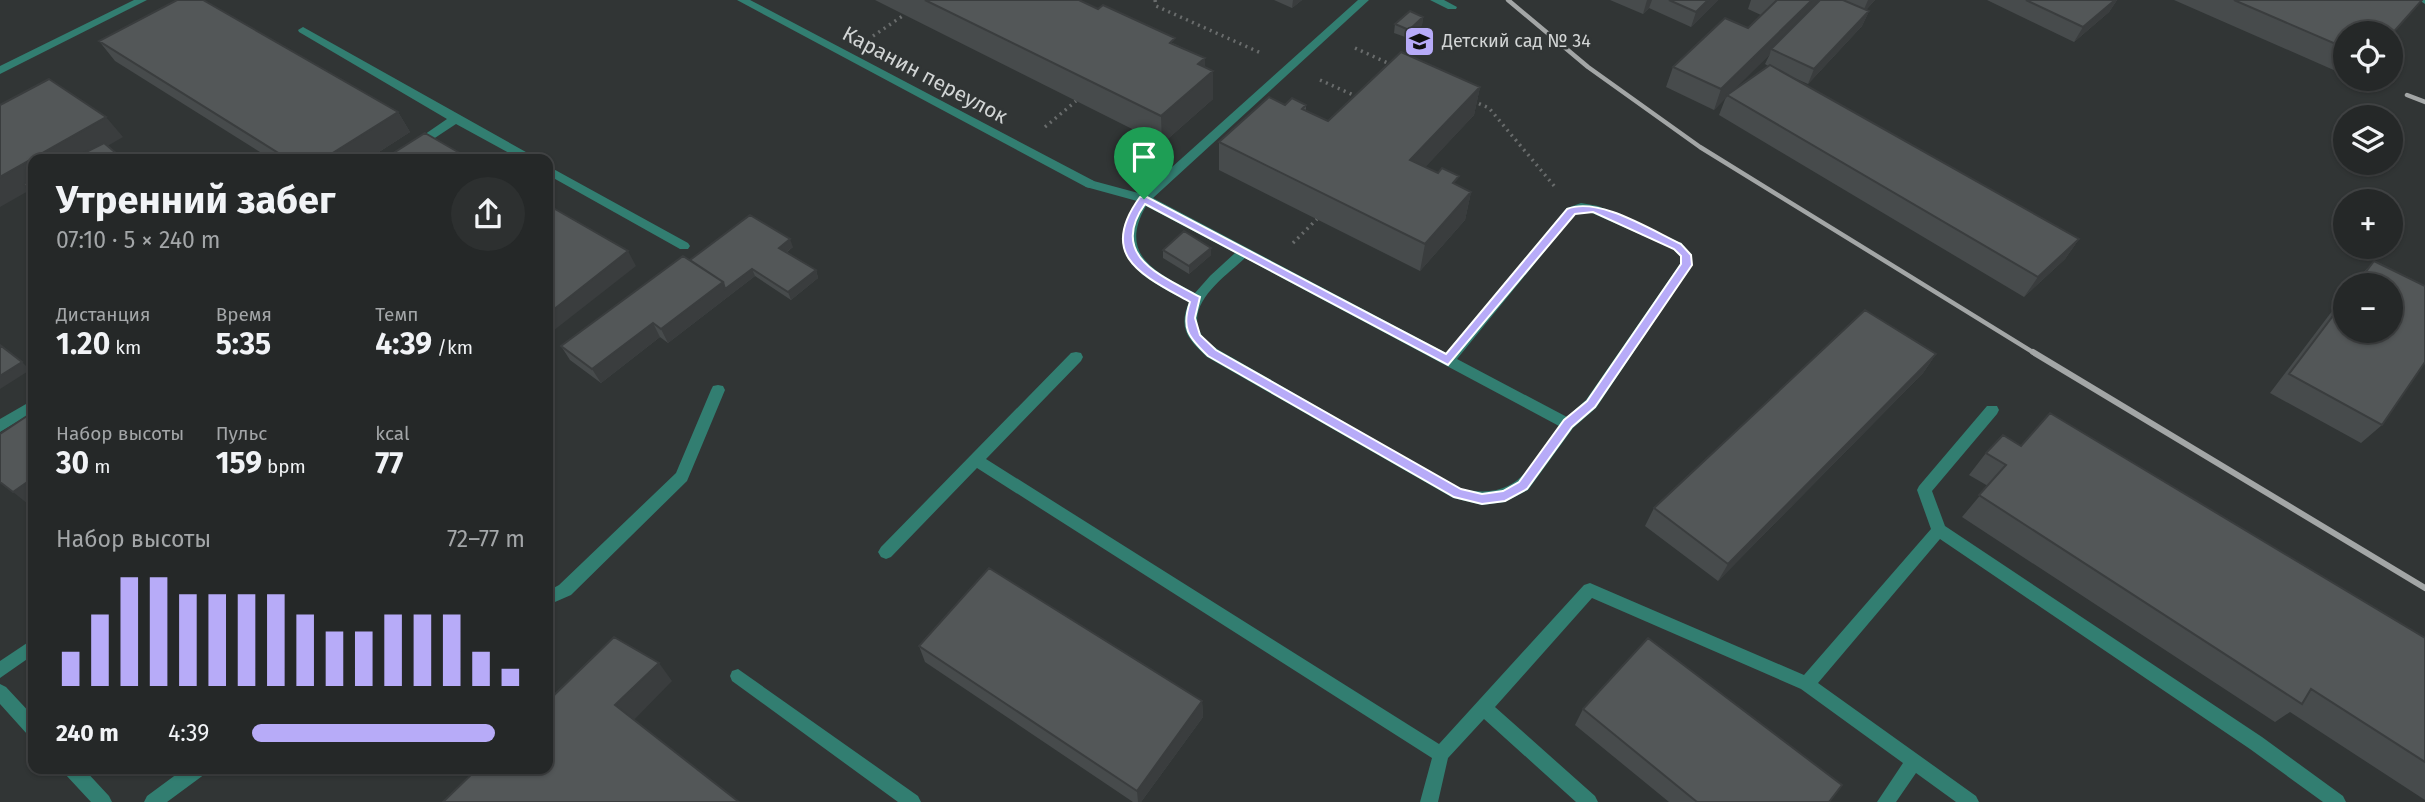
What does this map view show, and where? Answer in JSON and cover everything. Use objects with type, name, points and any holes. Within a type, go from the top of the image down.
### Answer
[{"type":"street","points":[[0,70],[142,0]]},
{"type":"street","name":"Каранин переулок","points":[[742,0],[1090,184],[1144,199],[1568,424]]},
{"type":"street","points":[[1196,300],[1145,272],[1132,254],[1127,235],[1132,216],[1144,199],[1364,0]]},
{"type":"street","points":[[1435,0],[1452,7]]},
{"type":"street","points":[[303,30],[519,154]]},
{"type":"street","points":[[403,154],[456,119]]},
{"type":"street","points":[[553,173],[684,246]]},
{"type":"street","points":[[1244,252],[1196,300],[1190,318],[1195,337],[1212,353],[1458,494],[1482,499],[1505,496],[1523,485],[1568,424],[1591,404],[1686,265],[1686,255],[1677,246],[1594,209],[1581,207],[1571,211],[1448,360]]},
{"type":"street","points":[[886,552],[1076,357]]},
{"type":"street","points":[[553,596],[565,590],[682,477],[719,390]]},
{"type":"street","points":[[0,426],[28,408]]},
{"type":"street","points":[[1992,410],[1924,490],[1939,530],[2256,743],[2337,802]]},
{"type":"street","points":[[976,460],[1441,754]]},
{"type":"street","points":[[1807,684],[1939,530]]},
{"type":"street","points":[[1429,802],[1441,754],[1590,590],[1807,684],[1970,802]]},
{"type":"street","points":[[0,671],[28,650]]},
{"type":"street","points":[[738,676],[912,802]]},
{"type":"street","points":[[0,692],[28,723]]},
{"type":"street","points":[[1483,707],[1589,802]]},
{"type":"street","points":[[1886,802],[1914,762]]},
{"type":"street","points":[[76,774],[100,801]]},
{"type":"street","points":[[153,802],[191,774]]},
{"type":"path","points":[[866,41],[904,15]]},
{"type":"path","points":[[1325,35],[1401,69]]},
{"type":"path","points":[[1464,97],[1489,108],[1555,187],[1571,211]]},
{"type":"path","points":[[1039,132],[1076,101]]},
{"type":"path","points":[[1289,248],[1317,219]]},
{"type":"building","points":[[177,0],[203,0],[398,112],[331,154],[280,154],[99,41]]},
{"type":"building","points":[[925,0],[1079,0],[1098,9],[1103,5],[1175,38],[1170,43],[1205,58],[1198,64],[1213,71],[1161,116]]},
{"type":"building","points":[[1669,0],[1708,0],[1696,12]]},
{"type":"building","points":[[1777,0],[1812,0],[1721,89],[1673,67],[1725,18],[1748,28]]},
{"type":"building","points":[[1820,0],[1843,0],[1869,11],[1814,69],[1771,49]]},
{"type":"building","points":[[2026,0],[2115,0],[2083,27]]},
{"type":"building","points":[[2234,0],[2422,0],[2403,21],[2333,21],[2333,43]]},
{"type":"building","points":[[1410,11],[1423,17],[1409,30],[1395,24]]},
{"type":"building","points":[[1401,52],[1480,87],[1410,160],[1438,173],[1442,168],[1459,176],[1453,183],[1471,192],[1425,244],[1219,142],[1269,97],[1285,105],[1292,98],[1306,105],[1302,109],[1328,121]]},
{"type":"building","points":[[1770,65],[2079,239],[2038,277],[1727,95]]},
{"type":"building","points":[[49,79],[106,117],[41,154],[28,154],[28,161],[0,177],[0,105]]},
{"type":"building","points":[[425,133],[461,154],[392,154]]},
{"type":"building","points":[[104,143],[117,154],[82,154]]},
{"type":"building","points":[[553,208],[628,251],[553,310]]},
{"type":"building","points":[[750,215],[790,239],[779,248],[816,270],[788,292],[752,269],[725,289],[723,282],[690,260]]},
{"type":"building","points":[[1184,231],[1211,248],[1189,266],[1163,250]]},
{"type":"building","points":[[683,256],[723,282],[661,329],[653,323],[592,369],[561,346]]},
{"type":"building","points":[[2374,261],[2398,273],[2365,273]]},
{"type":"building","points":[[2403,275],[2425,286],[2425,362],[2382,425],[2289,374],[2333,316],[2333,343],[2403,343]]},
{"type":"building","points":[[1865,310],[1936,354],[1728,564],[1654,508]]},
{"type":"building","points":[[0,345],[22,362],[0,376]]},
{"type":"building","points":[[2050,413],[2425,638],[2425,762],[2311,689],[2302,704],[1979,495],[2006,465],[1986,453],[2003,435],[2021,446]]},
{"type":"building","points":[[28,415],[28,482],[13,492],[0,482],[0,434]]},
{"type":"building","points":[[989,568],[1202,701],[1137,791],[919,646]]},
{"type":"building","points":[[614,637],[659,663],[615,705],[739,802],[443,802],[472,774],[553,774],[553,696]]},
{"type":"building","points":[[1648,638],[1842,785],[1829,802],[1697,802],[1583,709]]},
{"type":"railway","points":[[1508,0],[1588,67],[1700,147],[2036,354]]},
{"type":"railway","points":[[2407,95],[2425,102]]},
{"type":"railway","points":[[2033,352],[2425,588]]},
{"type":"place","name":"Детский сад № 34","points":[[1419,41]]},
{"type":"route","points":[[1144,199],[1448,360],[1571,211],[1581,207],[1594,209],[1677,246],[1686,255],[1686,265],[1591,404],[1568,424],[1523,485],[1505,496],[1482,499],[1458,494],[1212,353],[1195,337],[1190,318],[1196,300],[1145,272],[1132,254],[1127,235],[1132,216],[1144,199]]}]
